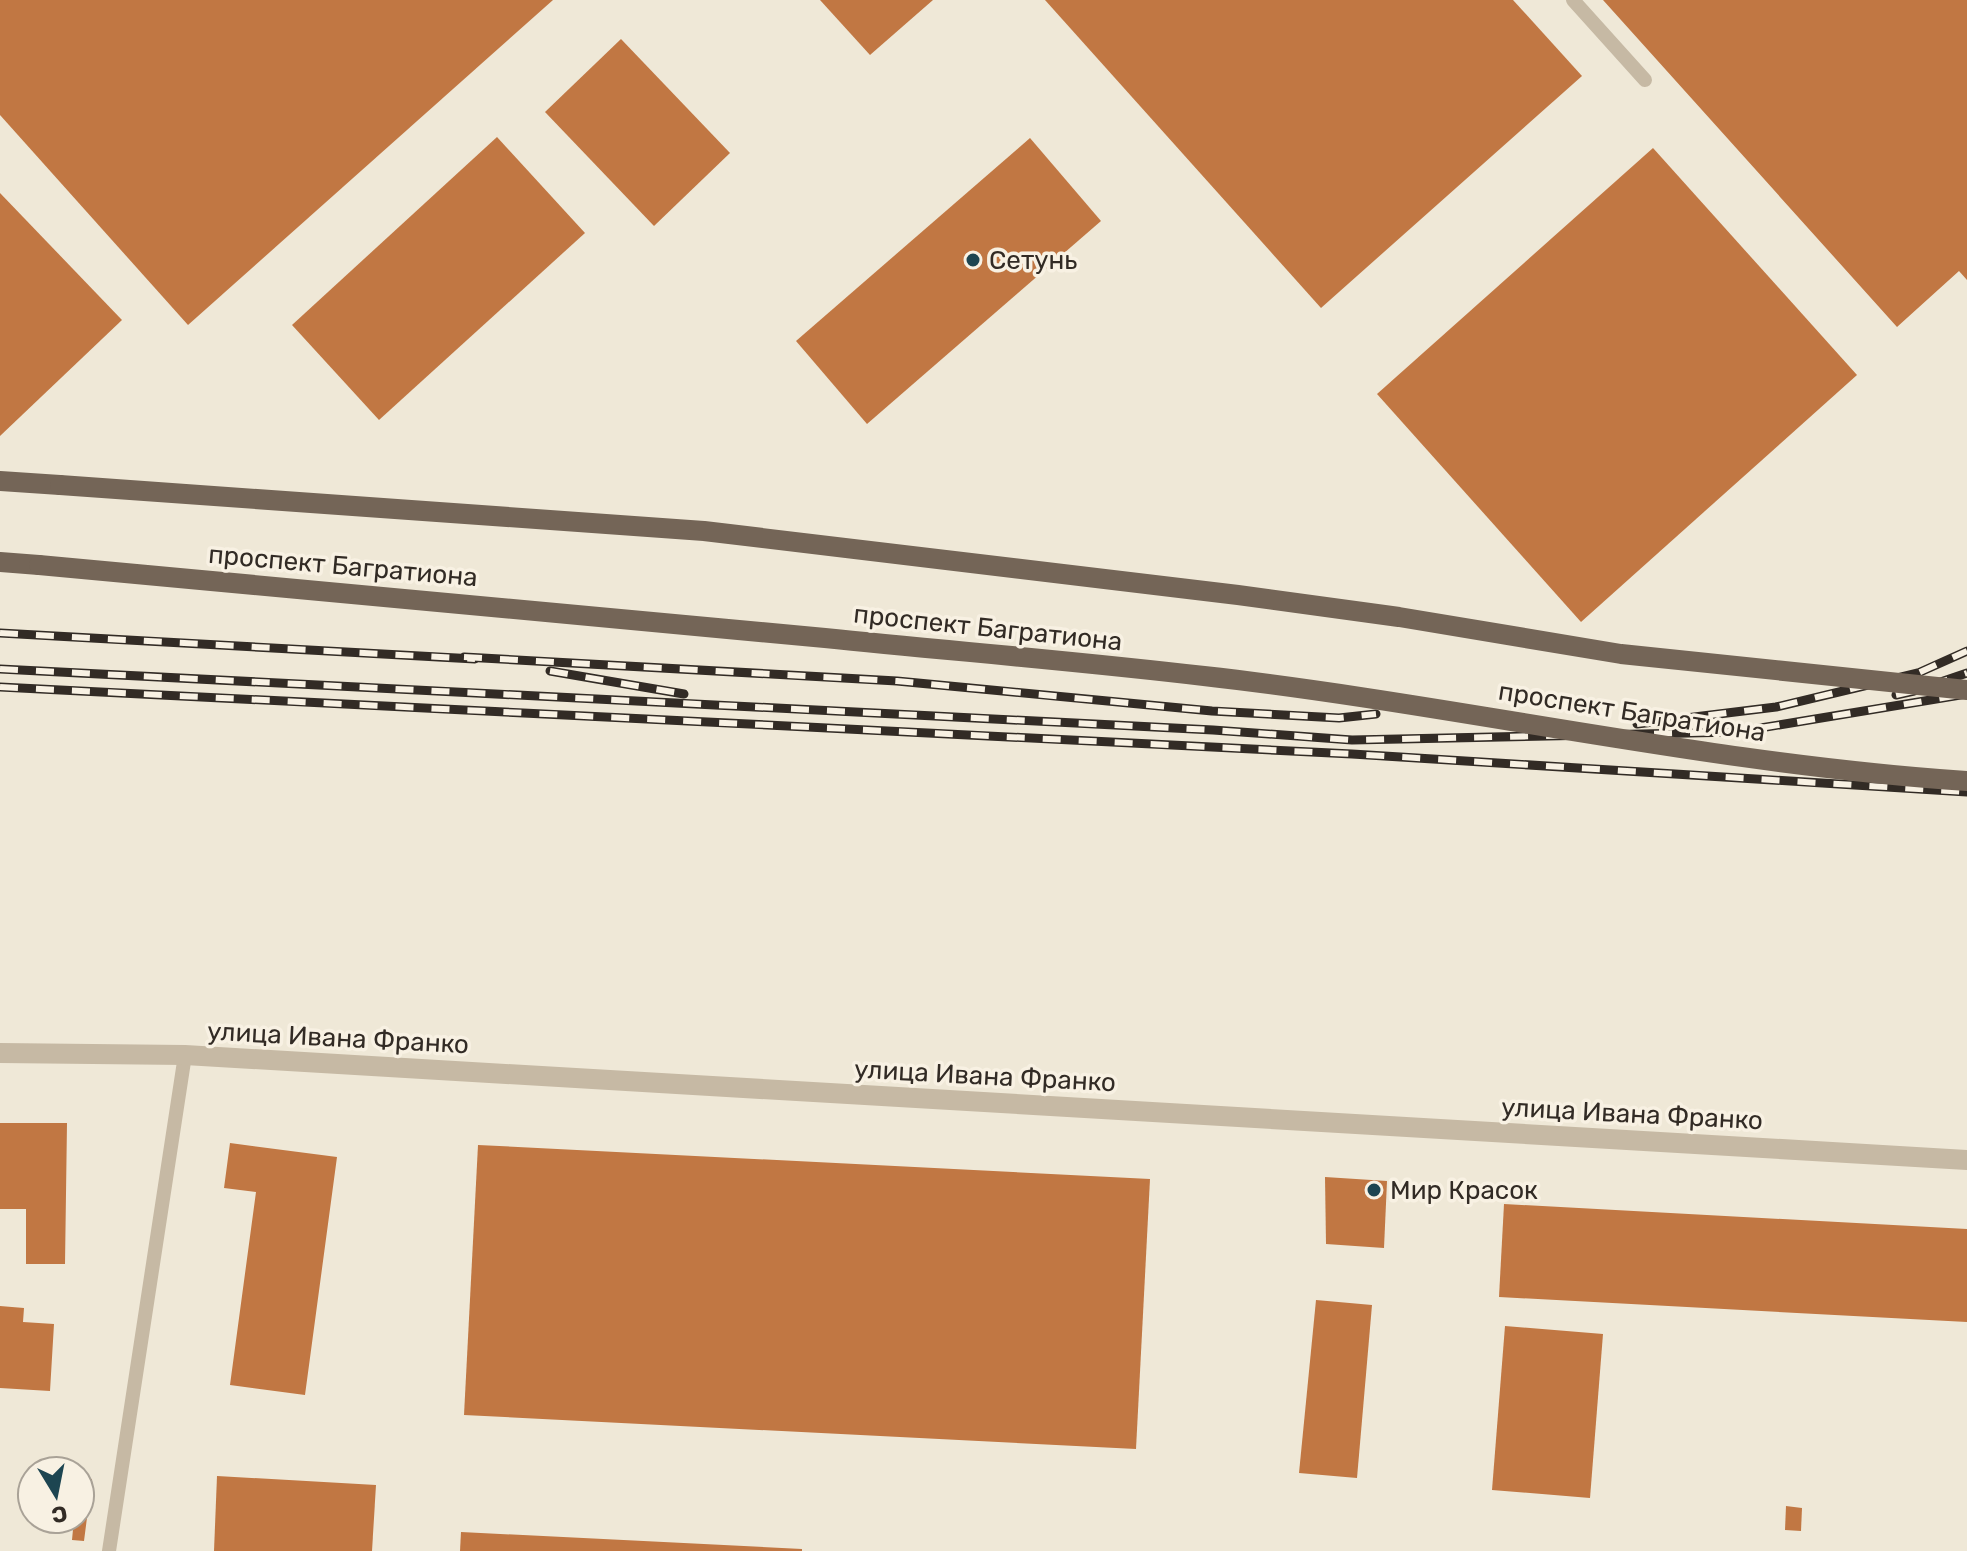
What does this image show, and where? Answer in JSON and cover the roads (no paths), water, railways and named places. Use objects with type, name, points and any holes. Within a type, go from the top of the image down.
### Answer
[{"type":"main road","points":[[0,481],[704,531],[1238,595],[1399,617],[1621,654],[1967,690]]},
{"type":"main road","name":"проспект Багратиона","points":[[0,562],[358,592],[1204,676],[1414,704],[1704,752],[1967,781]]},
{"type":"street","name":"улица Ивана Франко","points":[[0,1053],[185,1055],[1967,1160]]},
{"type":"lane","points":[[1573,0],[1645,80]]},
{"type":"lane","points":[[109,1551],[185,1055]]},
{"type":"railway","points":[[0,633],[475,659]]},
{"type":"railway","points":[[1637,724],[1776,707],[1918,673],[1967,651]]},
{"type":"railway","points":[[464,657],[897,681],[1212,711],[1339,718],[1376,714]]},
{"type":"railway","points":[[0,669],[1213,730],[1352,740],[1736,732],[1967,694]]},
{"type":"railway","points":[[550,671],[684,694]]},
{"type":"railway","points":[[1896,695],[1967,673]]},
{"type":"railway","points":[[0,687],[1352,754],[1967,792]]},
{"type":"place","name":"Сетунь","points":[[973,260]]},
{"type":"place","name":"Мир Красок","points":[[1374,1190]]}]
